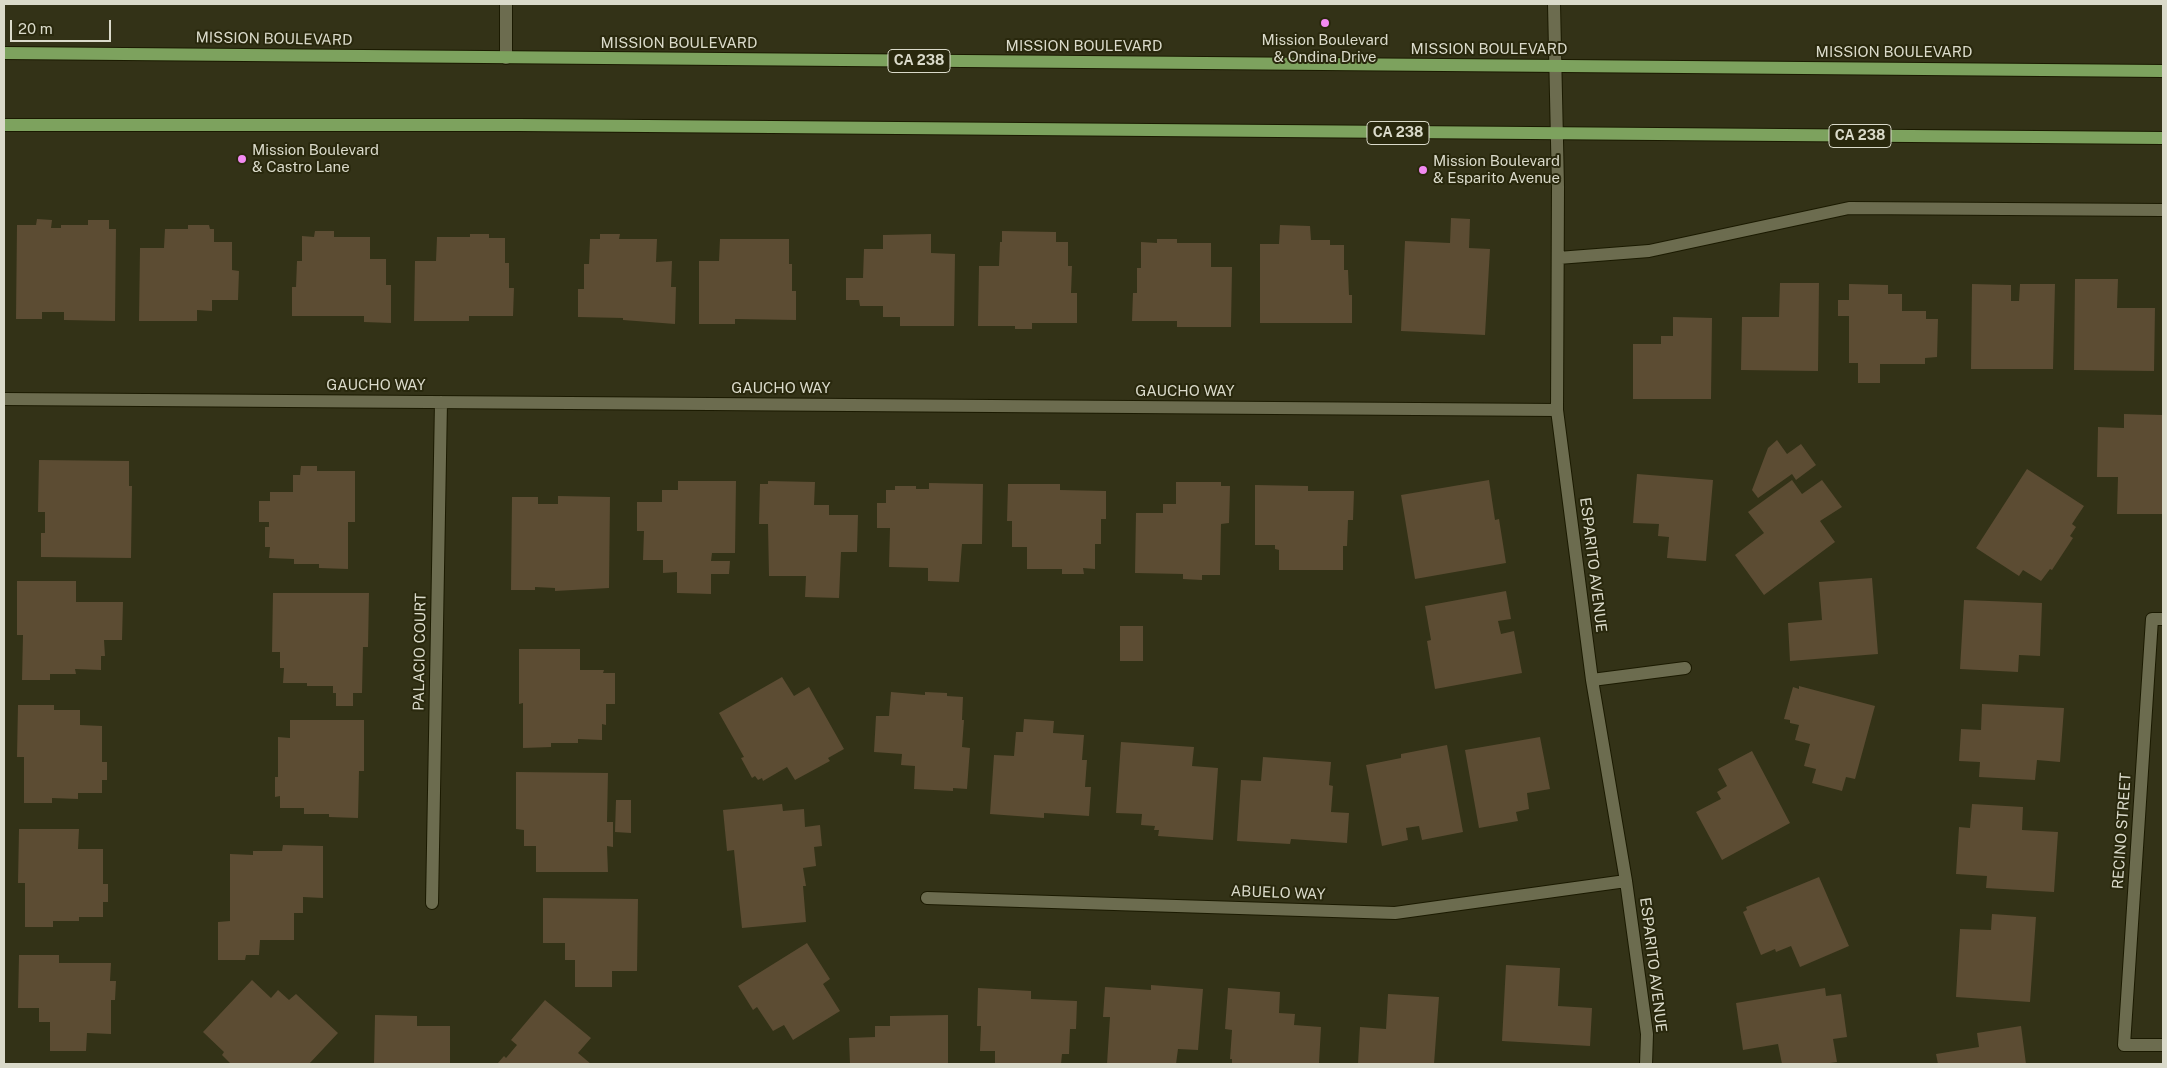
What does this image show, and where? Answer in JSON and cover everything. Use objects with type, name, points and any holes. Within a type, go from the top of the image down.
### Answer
[{"type":"main road","name":"MISSION BOULEVARD","points":[[4,53],[2163,70]]},
{"type":"main road","name":"CA 238","points":[[4,125],[519,125],[2163,138]]},
{"type":"street","points":[[506,4],[506,58]]},
{"type":"street","name":"ESPARITO AVENUE","points":[[1554,4],[1558,258],[1557,410],[1592,680],[1626,881],[1647,1034],[1646,1064]]},
{"type":"street","points":[[1558,258],[1649,251],[1849,208],[2163,210]]},
{"type":"street","name":"GAUCHO WAY","points":[[4,398],[1557,410]]},
{"type":"street","name":"PALACIO COURT","points":[[432,903],[441,402]]},
{"type":"street","name":"RECINO STREET","points":[[2158,619],[2124,1045],[2163,1045]]},
{"type":"street","points":[[1592,680],[1685,668]]},
{"type":"street","name":"ABUELO WAY","points":[[927,898],[1395,913],[1626,881]]},
{"type":"building","points":[[1451,218],[1470,219],[1469,248],[1490,249],[1485,335],[1401,331],[1405,241],[1450,243]]},
{"type":"building","points":[[37,219],[52,220],[51,228],[61,228],[61,225],[88,225],[88,220],[109,220],[109,229],[116,229],[115,321],[64,320],[64,312],[42,312],[42,319],[16,319],[17,225],[36,225]]},
{"type":"building","points":[[188,225],[209,225],[210,229],[214,229],[214,242],[232,242],[232,270],[239,271],[238,300],[212,300],[212,311],[197,310],[197,321],[139,321],[140,248],[164,248],[165,229],[188,229]]},
{"type":"building","points":[[1280,225],[1310,226],[1311,240],[1330,240],[1330,245],[1344,245],[1344,270],[1348,270],[1349,295],[1352,295],[1352,323],[1260,323],[1260,244],[1279,244]]},
{"type":"building","points":[[315,231],[334,231],[334,237],[370,237],[370,259],[386,259],[386,285],[391,285],[391,323],[364,322],[364,316],[292,316],[292,287],[296,287],[297,261],[302,261],[302,236],[314,237]]},
{"type":"building","points":[[1002,231],[1056,232],[1056,242],[1068,242],[1068,266],[1072,266],[1071,293],[1077,293],[1077,323],[1032,323],[1032,329],[1015,329],[1015,326],[978,326],[979,266],[999,266]]},
{"type":"building","points":[[470,234],[489,234],[489,238],[505,238],[505,263],[509,263],[509,288],[514,288],[513,316],[469,316],[469,321],[414,321],[415,261],[436,261],[437,237],[470,237]]},
{"type":"building","points":[[600,234],[620,234],[619,239],[657,239],[656,262],[672,261],[671,287],[676,287],[675,324],[623,320],[623,318],[578,317],[578,289],[584,289],[584,264],[589,264],[590,239],[600,239]]},
{"type":"building","points":[[931,234],[931,253],[955,254],[954,326],[900,326],[900,317],[883,317],[883,306],[860,306],[859,300],[846,300],[846,278],[863,278],[864,249],[883,249],[883,235]]},
{"type":"building","points":[[720,239],[789,239],[789,264],[792,264],[792,291],[796,291],[796,320],[735,319],[735,324],[699,324],[699,261],[719,261]]},
{"type":"building","points":[[1157,239],[1177,239],[1177,243],[1211,243],[1211,267],[1232,267],[1231,327],[1177,327],[1177,321],[1132,321],[1133,293],[1137,293],[1137,268],[1141,268],[1141,242],[1157,243]]},
{"type":"building","points":[[2075,279],[2118,279],[2117,308],[2155,308],[2154,371],[2074,370]]},
{"type":"building","points":[[1780,283],[1819,283],[1818,371],[1741,370],[1742,317],[1779,317]]},
{"type":"building","points":[[1849,284],[1888,285],[1888,294],[1902,294],[1902,311],[1926,311],[1926,319],[1938,319],[1937,357],[1925,358],[1925,364],[1880,364],[1880,383],[1858,383],[1858,363],[1849,363],[1849,316],[1838,316],[1838,300],[1849,300]]},
{"type":"building","points":[[1972,284],[2011,285],[2011,301],[2019,301],[2020,284],[2055,284],[2053,369],[1971,369]]},
{"type":"building","points":[[1673,317],[1712,318],[1711,399],[1633,399],[1633,344],[1661,344],[1661,336],[1673,336]]},
{"type":"building","points":[[2124,414],[2163,415],[2163,514],[2117,514],[2118,477],[2097,477],[2098,427],[2124,428]]},
{"type":"building","points":[[1777,440],[1787,454],[1801,444],[1816,465],[1796,480],[1792,474],[1758,498],[1752,490],[1768,448]]},
{"type":"building","points":[[39,460],[129,461],[129,486],[132,486],[131,558],[41,557],[41,533],[45,533],[45,512],[38,512]]},
{"type":"building","points":[[301,466],[317,466],[317,471],[355,471],[355,522],[348,522],[348,569],[319,568],[319,564],[294,564],[294,559],[269,558],[270,547],[265,547],[265,527],[269,527],[269,522],[259,522],[259,501],[270,501],[270,492],[293,492],[293,475],[300,475]]},
{"type":"building","points":[[2027,469],[2084,506],[2072,524],[2076,527],[2070,536],[2073,538],[2052,570],[2050,569],[2041,581],[2023,570],[2019,576],[1976,548]]},
{"type":"building","points":[[1637,474],[1713,480],[1706,561],[1667,558],[1669,537],[1658,536],[1659,524],[1633,523]]},
{"type":"building","points":[[1489,480],[1495,520],[1499,519],[1506,563],[1415,579],[1401,495]]},
{"type":"building","points":[[1792,480],[1802,494],[1822,480],[1842,507],[1820,521],[1835,542],[1764,595],[1735,555],[1764,533],[1748,512]]},
{"type":"building","points":[[678,481],[736,481],[735,553],[712,553],[711,561],[730,561],[729,574],[711,574],[711,594],[677,593],[677,572],[663,573],[663,560],[643,560],[644,531],[637,531],[637,502],[662,502],[662,490],[678,490]]},
{"type":"building","points":[[768,481],[815,482],[814,505],[829,505],[829,515],[858,515],[857,552],[841,552],[839,598],[805,597],[806,576],[769,576],[768,524],[759,524],[760,484],[768,484]]},
{"type":"building","points":[[1176,482],[1221,482],[1221,486],[1230,486],[1229,523],[1221,524],[1220,575],[1202,575],[1202,580],[1183,579],[1183,574],[1135,573],[1136,513],[1163,513],[1163,504],[1176,504]]},
{"type":"building","points":[[929,483],[983,484],[982,544],[962,544],[959,582],[928,581],[928,568],[889,567],[890,528],[877,528],[877,503],[886,503],[886,490],[895,490],[895,486],[916,486],[916,489],[929,489]]},
{"type":"building","points":[[1008,484],[1060,484],[1060,490],[1106,491],[1106,519],[1101,519],[1101,544],[1095,544],[1095,569],[1083,568],[1084,574],[1062,574],[1062,569],[1027,569],[1027,547],[1012,547],[1012,521],[1007,521]]},
{"type":"building","points":[[1255,485],[1308,486],[1308,491],[1354,491],[1353,520],[1348,520],[1347,546],[1343,546],[1343,570],[1279,570],[1279,550],[1275,549],[1275,545],[1255,545]]},
{"type":"building","points":[[558,496],[610,497],[609,588],[555,591],[555,588],[535,587],[535,590],[511,590],[512,497],[538,497],[538,504],[558,504]]},
{"type":"building","points":[[1872,578],[1878,654],[1790,661],[1788,623],[1822,620],[1819,582]]},
{"type":"building","points":[[17,581],[76,581],[76,602],[123,602],[122,640],[104,640],[105,656],[101,656],[101,670],[75,669],[76,674],[50,674],[50,680],[22,680],[23,635],[17,635]]},
{"type":"building","points":[[1506,591],[1511,619],[1498,621],[1501,634],[1514,631],[1522,673],[1435,689],[1427,641],[1431,640],[1425,606]]},
{"type":"building","points":[[273,593],[369,593],[368,647],[363,647],[362,693],[353,693],[353,706],[336,706],[336,693],[333,693],[333,686],[307,686],[307,683],[283,683],[284,668],[280,668],[280,652],[272,652]]},
{"type":"building","points":[[1964,600],[2042,603],[2040,656],[2019,655],[2018,672],[1960,669]]},
{"type":"building","points":[[1120,626],[1143,626],[1143,661],[1120,661]]},
{"type":"building","points":[[519,649],[580,649],[580,670],[604,670],[603,673],[615,673],[615,704],[606,704],[606,725],[602,724],[602,740],[578,739],[578,743],[551,743],[551,747],[523,748],[523,703],[519,704]]},
{"type":"building","points":[[782,677],[794,696],[809,687],[844,749],[828,758],[830,761],[795,780],[787,767],[763,781],[762,778],[758,780],[755,776],[752,778],[741,758],[744,757],[719,713]]},
{"type":"building","points":[[1799,686],[1875,706],[1855,779],[1846,777],[1842,791],[1812,783],[1816,769],[1804,766],[1810,744],[1795,740],[1799,725],[1784,719],[1793,687],[1799,689]]},
{"type":"building","points":[[891,692],[925,695],[925,692],[947,693],[947,696],[963,697],[962,747],[970,748],[967,789],[953,788],[953,791],[914,789],[915,766],[901,765],[902,754],[874,752],[876,716],[889,716]]},
{"type":"building","points":[[1982,704],[2064,708],[2060,762],[2037,760],[2035,780],[1979,777],[1980,762],[1959,761],[1961,729],[1981,730]]},
{"type":"building","points":[[18,705],[54,705],[54,710],[80,710],[80,725],[102,726],[102,762],[107,762],[107,780],[102,780],[102,793],[78,793],[78,799],[52,798],[52,803],[24,803],[24,757],[17,757]]},
{"type":"building","points":[[1024,719],[1054,721],[1053,733],[1084,735],[1082,760],[1087,760],[1085,787],[1091,787],[1089,816],[1044,813],[1044,818],[990,814],[994,755],[1014,756],[1016,732],[1023,732]]},
{"type":"building","points":[[290,720],[364,720],[364,771],[359,771],[358,818],[329,817],[329,814],[304,814],[304,808],[280,808],[280,796],[275,797],[275,777],[278,777],[278,737],[290,738]]},
{"type":"building","points":[[1540,737],[1550,789],[1527,793],[1529,809],[1516,812],[1518,821],[1479,828],[1465,750]]},
{"type":"building","points":[[1121,742],[1194,747],[1192,766],[1218,768],[1213,840],[1158,836],[1159,830],[1154,830],[1155,826],[1141,825],[1142,814],[1116,813]]},
{"type":"building","points":[[1447,745],[1463,832],[1422,840],[1419,826],[1406,828],[1408,840],[1382,846],[1366,765],[1401,758],[1401,754]]},
{"type":"building","points":[[1752,751],[1790,823],[1722,860],[1696,812],[1721,799],[1717,792],[1727,786],[1718,769]]},
{"type":"building","points":[[1263,757],[1331,762],[1329,785],[1333,786],[1331,812],[1349,813],[1347,843],[1291,839],[1290,844],[1237,841],[1241,780],[1261,781]]},
{"type":"building","points":[[516,772],[608,773],[607,822],[613,822],[613,847],[607,846],[608,872],[536,872],[536,846],[524,846],[524,830],[516,829]]},
{"type":"building","points":[[616,800],[631,800],[631,833],[615,832]]},
{"type":"building","points":[[782,804],[783,811],[804,809],[805,827],[820,825],[822,846],[814,847],[816,866],[803,868],[806,886],[803,886],[806,922],[742,928],[734,850],[727,851],[723,810]]},
{"type":"building","points":[[1972,804],[2023,807],[2022,830],[2058,832],[2054,892],[1986,888],[1987,876],[1956,874],[1959,827],[1970,828]]},
{"type":"building","points":[[19,829],[79,829],[78,849],[103,849],[103,884],[108,884],[108,902],[103,902],[103,917],[79,917],[79,921],[53,921],[53,927],[25,927],[25,883],[18,883]]},
{"type":"building","points":[[283,845],[323,846],[323,898],[303,897],[303,913],[294,913],[294,940],[260,940],[259,955],[246,955],[245,960],[218,960],[218,922],[230,921],[230,854],[253,855],[253,851],[282,851]]},
{"type":"building","points":[[1819,877],[1849,946],[1800,967],[1791,946],[1776,952],[1775,949],[1761,955],[1743,912],[1747,910],[1746,907]]},
{"type":"building","points":[[543,898],[638,899],[637,971],[612,971],[612,987],[575,987],[575,960],[565,960],[565,943],[543,943]]},
{"type":"building","points":[[1992,914],[2036,917],[2030,1002],[1956,997],[1960,929],[1991,930]]},
{"type":"building","points":[[807,943],[830,979],[823,984],[840,1011],[793,1040],[784,1025],[773,1031],[757,1007],[753,1010],[738,986]]},
{"type":"building","points":[[19,955],[59,955],[59,963],[111,963],[110,981],[116,981],[115,1000],[111,1000],[111,1034],[87,1033],[86,1051],[50,1051],[50,1022],[39,1022],[39,1008],[18,1008]]},
{"type":"building","points":[[1506,965],[1560,968],[1558,1006],[1592,1008],[1590,1046],[1502,1041]]},
{"type":"building","points":[[252,980],[271,998],[278,990],[289,1000],[296,994],[338,1033],[309,1064],[231,1064],[222,1055],[224,1052],[203,1032]]},
{"type":"building","points":[[1151,985],[1203,989],[1198,1050],[1178,1049],[1176,1064],[1107,1064],[1110,1017],[1103,1017],[1105,987],[1151,990]]},
{"type":"building","points":[[978,988],[1031,991],[1031,999],[1077,1001],[1076,1029],[1070,1029],[1069,1054],[1062,1054],[1061,1064],[995,1064],[995,1051],[980,1051],[981,1026],[977,1026]]},
{"type":"building","points":[[1228,988],[1280,992],[1279,1013],[1295,1014],[1294,1025],[1321,1027],[1319,1063],[1232,1064],[1232,1059],[1230,1059],[1232,1030],[1225,1029]]},
{"type":"building","points":[[1825,988],[1826,996],[1841,994],[1847,1037],[1833,1039],[1837,1062],[1782,1064],[1778,1044],[1743,1050],[1736,1003]]},
{"type":"building","points":[[1388,994],[1439,997],[1434,1064],[1358,1064],[1360,1027],[1386,1029]]},
{"type":"building","points":[[545,1000],[591,1038],[578,1053],[591,1064],[497,1064],[504,1056],[506,1058],[517,1045],[511,1040]]},
{"type":"building","points":[[375,1015],[417,1016],[417,1026],[450,1026],[450,1064],[374,1064]]},
{"type":"building","points":[[948,1015],[948,1064],[850,1064],[849,1038],[875,1037],[875,1026],[890,1026],[890,1016]]},
{"type":"building","points":[[2021,1026],[2026,1064],[1938,1064],[1936,1054],[1979,1047],[1977,1033]]},
{"type":"place","name":"Mission Boulevard & Ondina Drive","points":[[1325,23]]},
{"type":"place","name":"Mission Boulevard & Castro Lane","points":[[242,159]]},
{"type":"place","name":"Mission Boulevard & Esparito Avenue","points":[[1423,170]]}]
